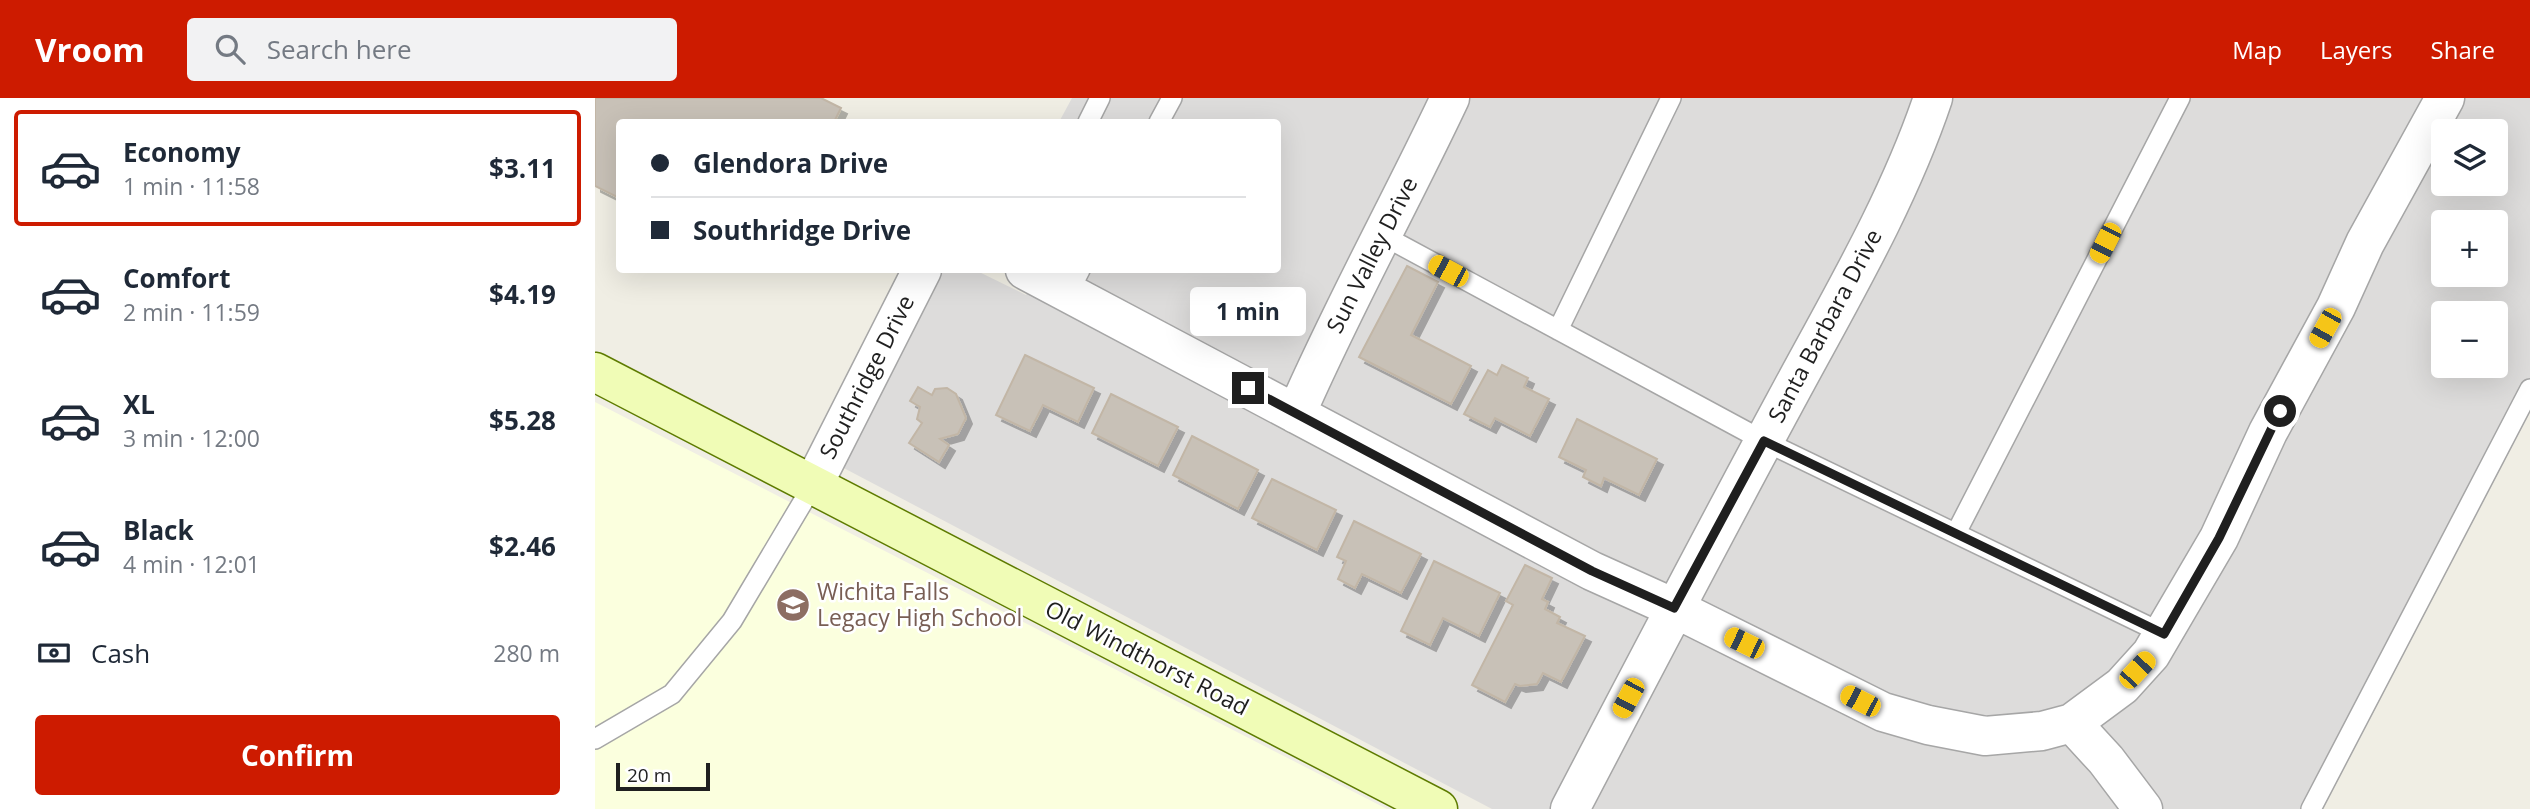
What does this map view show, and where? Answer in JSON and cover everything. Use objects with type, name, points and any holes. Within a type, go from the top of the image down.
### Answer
[{"type":"street","name":"Sun Valley Drive","points":[[1296,414],[1332,332],[1450,98]]},
{"type":"street","name":"Santa Barbara Drive","points":[[1570,809],[1907,170],[1933,98]]},
{"type":"street","points":[[1040,273],[1075,280],[1296,414],[1592,571],[1674,608],[1883,712],[1928,725],[1985,736],[2042,731],[2072,723],[2122,686],[2151,654],[2164,634],[2219,538],[2268,432],[2336,307],[2365,243],[2445,98]]},
{"type":"street","name":"Southridge Drive","points":[[813,485],[920,273]]},
{"type":"street","name":"Old Windthorst Road","points":[[595,372],[1438,809]]},
{"type":"street","points":[[2072,723],[2106,760],[2143,809]]},
{"type":"lane","points":[[1090,119],[1100,98]]},
{"type":"lane","points":[[1161,119],[1172,98]]},
{"type":"lane","points":[[1558,330],[1671,98]]},
{"type":"lane","points":[[1956,533],[2180,98]]},
{"type":"lane","points":[[1382,235],[1764,441],[2164,634]]},
{"type":"lane","points":[[2311,809],[2530,389]]},
{"type":"lane","points":[[595,739],[672,695],[732,621],[813,485]]},
{"type":"shaded area","points":[[1072,98],[2530,98],[2530,412],[2323,809],[1492,809],[838,465],[936,273],[981,273],[1026,295],[1037,273],[1281,273],[1281,119],[1061,119]]},
{"type":"shaded area","name":"Wichita Falls Legacy High School","points":[[595,402],[1387,809],[595,809]]},
{"type":"building","points":[[595,98],[821,98],[841,108],[836,119],[616,119],[616,196],[595,186]]},
{"type":"building","points":[[1407,266],[1438,282],[1411,335],[1471,366],[1451,404],[1359,357]]},
{"type":"building","points":[[1025,355],[1094,388],[1078,422],[1043,405],[1030,431],[996,415]]},
{"type":"building","points":[[1502,365],[1528,378],[1524,387],[1549,399],[1530,436],[1495,418],[1490,427],[1464,414],[1488,370],[1497,375]]},
{"type":"building","points":[[918,387],[932,395],[935,389],[947,388],[956,394],[966,418],[958,434],[940,439],[949,445],[939,462],[909,443],[922,423],[917,419],[920,407],[910,401]]},
{"type":"building","points":[[1111,394],[1178,427],[1158,466],[1092,433]]},
{"type":"building","points":[[1577,419],[1657,459],[1639,495],[1604,478],[1601,486],[1583,477],[1586,470],[1559,457]]},
{"type":"building","points":[[1192,436],[1258,470],[1238,509],[1173,475]]},
{"type":"building","points":[[1272,479],[1336,510],[1317,550],[1252,518]]},
{"type":"building","points":[[1354,521],[1421,554],[1401,593],[1362,574],[1355,588],[1338,579],[1346,561],[1337,557]]},
{"type":"building","points":[[1434,561],[1500,593],[1479,636],[1443,618],[1430,645],[1401,631]]},
{"type":"building","points":[[1525,565],[1552,578],[1542,599],[1548,602],[1545,609],[1560,617],[1557,623],[1585,636],[1561,682],[1543,673],[1537,684],[1515,684],[1505,702],[1472,685],[1513,605],[1506,601]]},
{"type":"place","name":"Wichita Falls Legacy High School","points":[[793,605]]},
{"type":"route","points":[[1248,388],[1592,571],[1674,608],[1764,441],[2164,634],[2219,538],[2280,411]]}]
